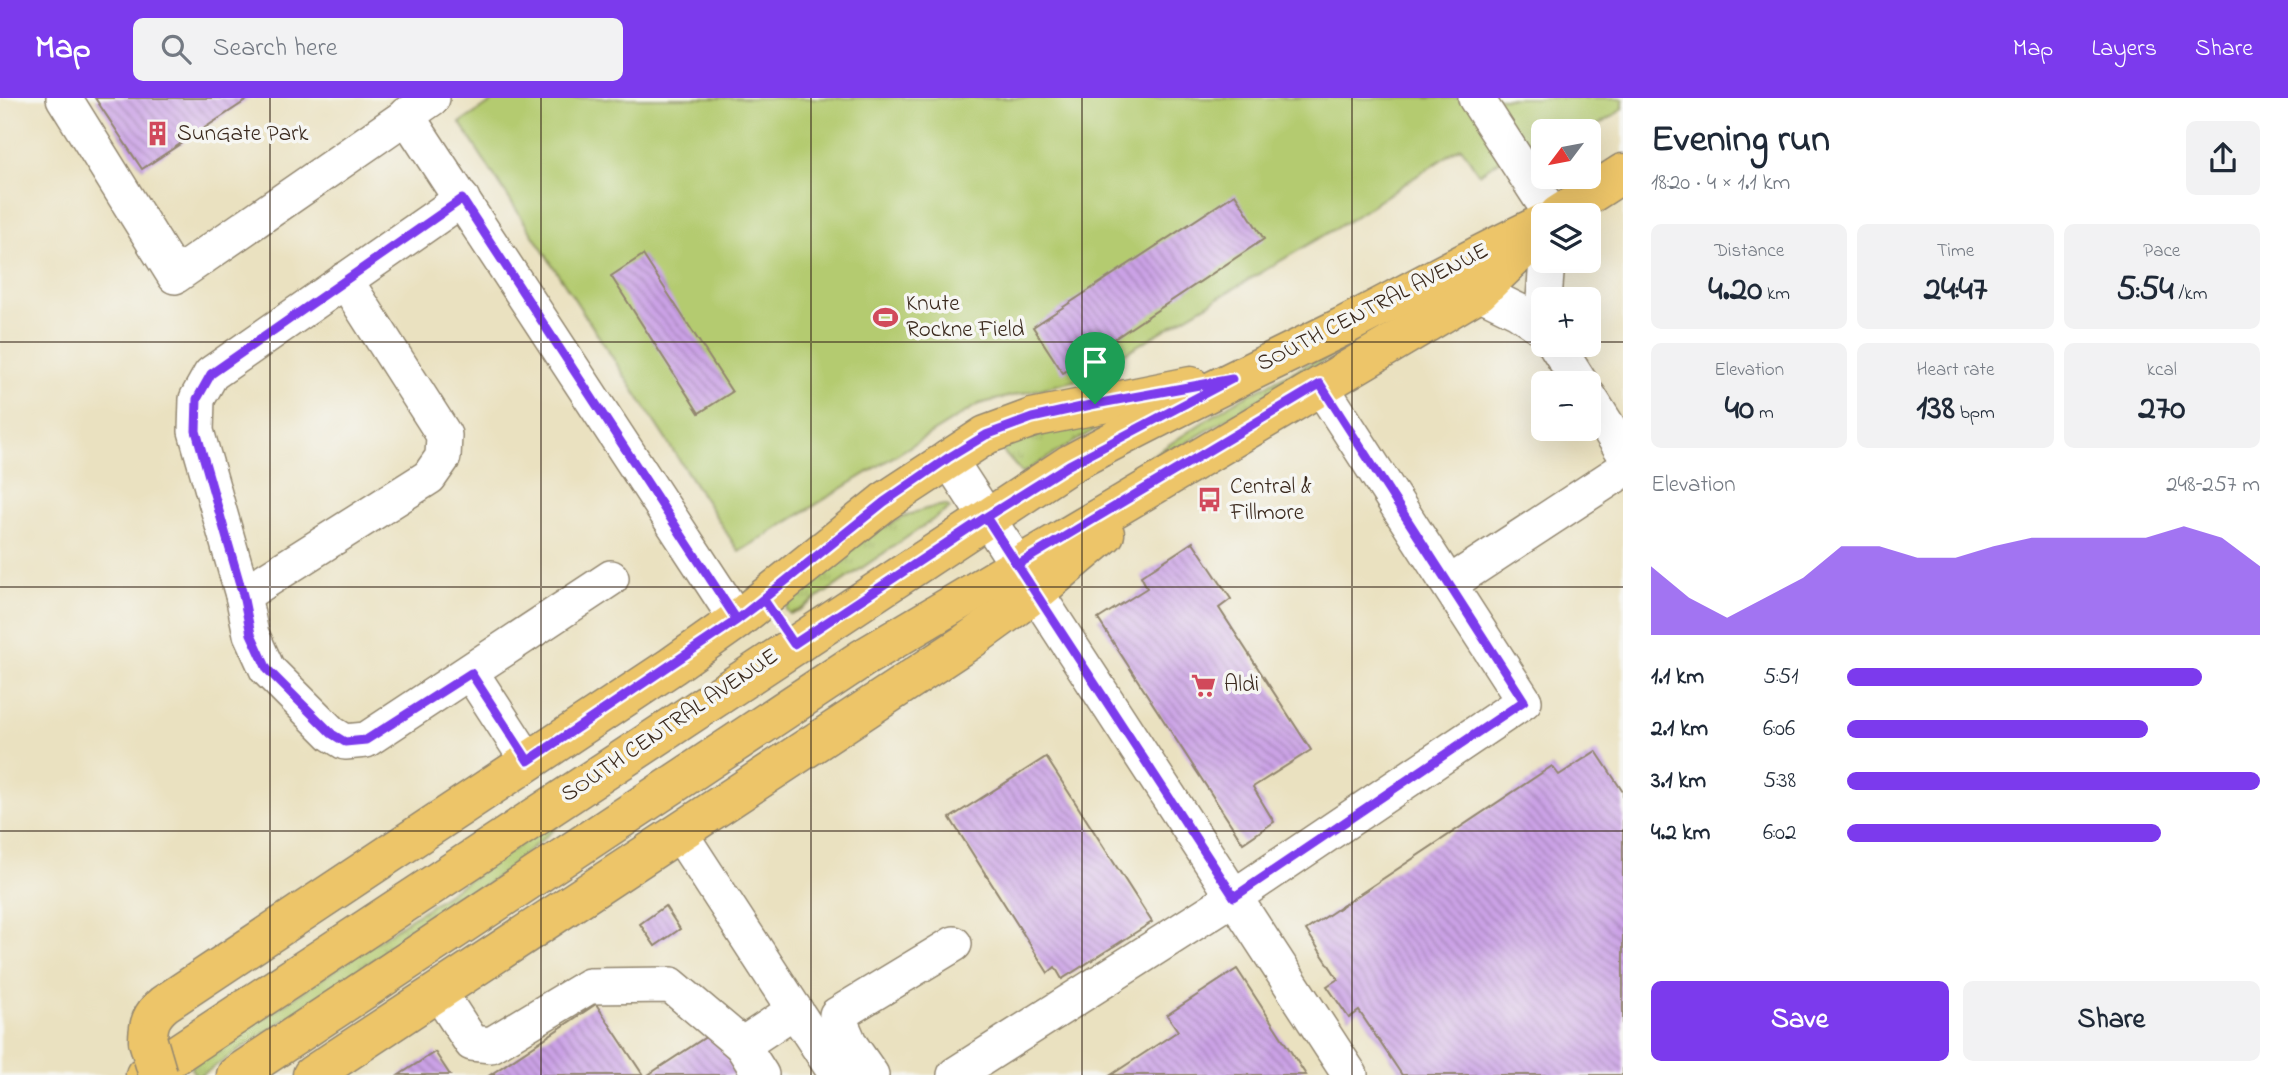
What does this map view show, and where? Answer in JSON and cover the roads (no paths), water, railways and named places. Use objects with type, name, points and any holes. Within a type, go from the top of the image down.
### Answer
[{"type":"main road","points":[[1577,203],[1623,173]]},
{"type":"main road","name":"SOUTH CENTRAL AVENUE","points":[[150,1064],[1069,465],[1232,379],[1531,232]]},
{"type":"main road","name":"SOUTH CENTRAL AVENUE","points":[[1026,579],[1187,465],[1479,292],[1531,239]]},
{"type":"main road","points":[[150,1064],[148,1027],[154,1013],[164,1004],[751,610],[884,502],[948,458],[986,435],[1032,418],[1232,379]]},
{"type":"main road","points":[[312,1075],[945,658],[1026,579]]},
{"type":"main road","points":[[236,1075],[794,703],[1026,579]]},
{"type":"main road","points":[[751,610],[794,644]]},
{"type":"street","points":[[64,98],[174,276],[419,106],[462,199],[751,610]]},
{"type":"street","points":[[1476,98],[1544,203]]},
{"type":"street","points":[[462,199],[211,374],[197,399],[196,431],[243,595],[251,634],[267,669],[332,734],[345,742],[366,740],[611,578]]},
{"type":"street","points":[[243,595],[429,477],[443,457],[444,435],[345,280]]},
{"type":"street","points":[[1479,292],[1531,320]]},
{"type":"street","points":[[955,1075],[1234,897],[1524,701],[1320,384]]},
{"type":"street","points":[[1601,416],[1623,451]]},
{"type":"street","points":[[948,458],[1350,1075]]},
{"type":"street","points":[[1449,584],[1623,470]]},
{"type":"street","points":[[471,673],[528,761]]},
{"type":"street","points":[[679,832],[837,1075]]},
{"type":"street","points":[[871,1075],[850,1045],[838,1015],[954,944]]},
{"type":"street","points":[[438,990],[472,1043],[491,1045],[589,986],[671,985],[742,1045],[761,1075]]},
{"type":"street","points":[[742,1045],[795,1010]]},
{"type":"place","name":"SunGate Park","points":[[157,134]]},
{"type":"place","name":"Knute Rockne Field","points":[[886,317]]},
{"type":"place","name":"Central & Fillmore","points":[[1210,500]]},
{"type":"place","name":"Aldi","points":[[1204,685]]}]
